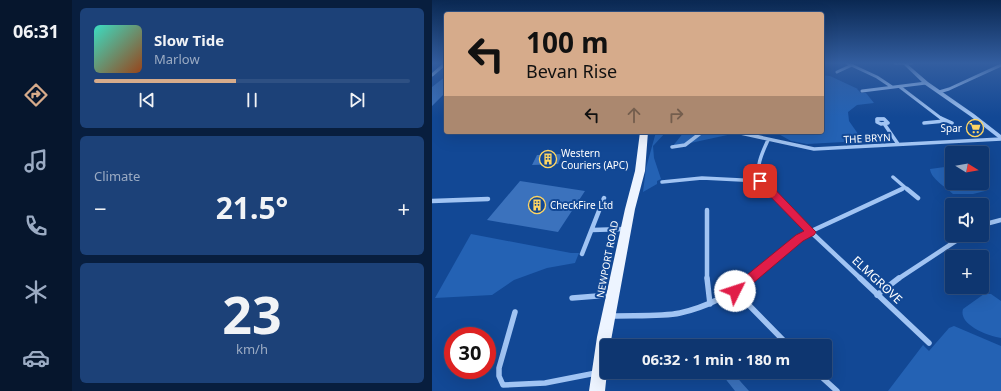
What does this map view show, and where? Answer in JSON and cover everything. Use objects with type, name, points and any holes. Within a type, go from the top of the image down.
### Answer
[{"type":"main road","name":"NEWPORT ROAD","points":[[597,391],[604,337],[640,171],[644,134]]},
{"type":"street","points":[[883,81],[892,87]]},
{"type":"street","points":[[938,92],[950,89],[967,81]]},
{"type":"street","points":[[862,91],[926,83],[977,118],[1001,138]]},
{"type":"street","points":[[900,87],[946,121],[952,123]]},
{"type":"street","points":[[924,123],[946,121]]},
{"type":"street","points":[[885,125],[898,144]]},
{"type":"street","points":[[672,146],[681,147],[689,143],[700,134]]},
{"type":"street","name":"THE BRYN","points":[[744,134],[814,149],[1001,138]]},
{"type":"street","points":[[662,182],[700,178],[760,181],[758,178],[760,164],[768,140]]},
{"type":"street","points":[[893,177],[904,188],[918,198]]},
{"type":"street","name":"ELMGROVE","points":[[760,181],[811,232],[929,343]]},
{"type":"street","points":[[609,316],[679,313],[710,304],[735,291],[800,238],[904,188]]},
{"type":"street","points":[[582,254],[604,198]]},
{"type":"street","points":[[432,201],[488,199]]},
{"type":"street","points":[[707,210],[706,270],[710,304]]},
{"type":"street","points":[[989,224],[1001,220]]},
{"type":"street","points":[[592,230],[626,230]]},
{"type":"street","points":[[877,295],[899,278],[954,242]]},
{"type":"street","points":[[735,291],[782,339]]},
{"type":"street","points":[[572,298],[613,295]]},
{"type":"street","points":[[515,312],[499,368],[499,376],[503,385],[545,383],[599,373]]},
{"type":"street","points":[[824,379],[837,391]]},
{"type":"shaded area","points":[[824,81],[841,81],[858,89],[861,93],[866,93],[874,103],[857,105],[848,112],[849,121],[863,141],[807,144],[791,141],[779,134],[824,134]]},
{"type":"shaded area","points":[[655,134],[664,134],[653,146],[654,158],[661,179],[657,181],[657,184],[643,192],[646,168]]},
{"type":"shaded area","points":[[682,134],[732,134],[672,147]]},
{"type":"shaded area","points":[[945,167],[945,187],[933,176],[930,169]]},
{"type":"shaded area","points":[[948,190],[985,190],[973,194],[953,194]]},
{"type":"shaded area","points":[[471,234],[571,253],[579,253],[575,263],[547,268],[514,280],[492,295],[435,298]]},
{"type":"shaded area","points":[[984,294],[991,294],[1001,301],[1001,338],[989,335],[970,325],[965,320],[963,309]]},
{"type":"shaded area","points":[[954,326],[1001,346],[1001,391],[888,391],[923,345],[929,351],[949,328]]},
{"type":"building","points":[[439,81],[444,81],[444,94],[432,106],[432,87]]},
{"type":"building","name":"Western Couriers (APC)","points":[[562,154],[558,164],[532,165],[537,155]]},
{"type":"building","name":"CheckFire Ltd","points":[[520,181],[585,191],[558,232],[487,220]]},
{"type":"building","points":[[726,379],[738,379],[749,391],[735,391]]},
{"type":"place","name":"Spar","points":[[975,128]]},
{"type":"place","name":"Western Couriers (APC)","points":[[548,159]]},
{"type":"place","name":"CheckFire Ltd","points":[[537,205]]},
{"type":"route","points":[[735,291],[800,238],[811,232],[760,181]]}]
